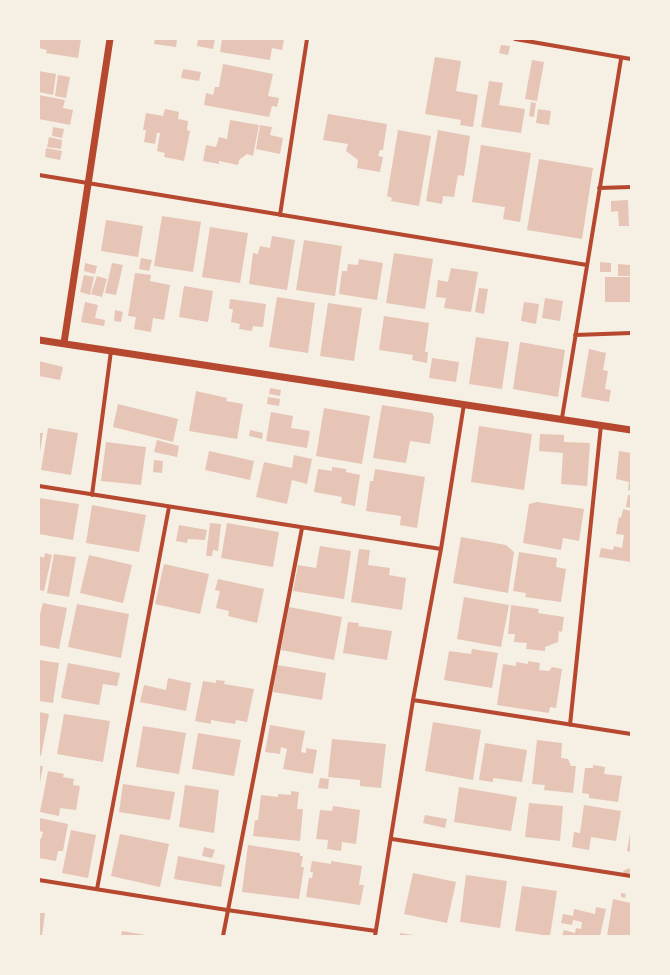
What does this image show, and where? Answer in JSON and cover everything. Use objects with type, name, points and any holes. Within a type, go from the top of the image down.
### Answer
[{"type":"street","points":[[64,344],[110,39]]},
{"type":"street","points":[[280,215],[307,39]]},
{"type":"street","points":[[515,39],[631,59]]},
{"type":"street","points":[[562,418],[621,58]]},
{"type":"street","points":[[39,176],[587,265]]},
{"type":"street","points":[[599,188],[631,187]]},
{"type":"street","points":[[575,335],[631,333]]},
{"type":"street","points":[[39,340],[562,418],[631,430]]},
{"type":"street","points":[[92,495],[111,350]]},
{"type":"street","points":[[375,936],[392,839],[413,700],[441,549],[464,404]]},
{"type":"street","points":[[570,725],[601,426]]},
{"type":"street","points":[[39,486],[441,549]]},
{"type":"street","points":[[97,889],[169,507]]},
{"type":"street","points":[[223,936],[302,528]]},
{"type":"street","points":[[413,700],[631,734]]},
{"type":"street","points":[[392,839],[631,876]]},
{"type":"street","points":[[39,880],[227,910],[376,931]]},
{"type":"building","points":[[39,39],[81,39],[78,58],[46,53],[47,50],[39,48]]},
{"type":"building","points":[[155,39],[177,39],[176,47],[154,44]]},
{"type":"building","points":[[198,39],[215,39],[213,49],[197,46]]},
{"type":"building","points":[[222,39],[284,39],[282,50],[272,48],[270,60],[220,52]]},
{"type":"building","points":[[501,45],[510,46],[508,55],[499,53]]},
{"type":"building","points":[[435,57],[461,61],[456,91],[478,95],[473,127],[460,125],[461,120],[425,114]]},
{"type":"building","points":[[532,60],[544,62],[537,101],[525,99]]},
{"type":"building","points":[[223,64],[273,74],[268,96],[279,98],[277,107],[272,106],[269,117],[204,105],[206,93],[213,95],[215,87],[219,87]]},
{"type":"building","points":[[183,69],[201,72],[199,81],[181,78]]},
{"type":"building","points":[[39,71],[56,74],[53,95],[39,92]]},
{"type":"building","points":[[58,75],[70,77],[66,98],[55,96]]},
{"type":"building","points":[[489,81],[503,83],[499,105],[525,109],[521,133],[481,127]]},
{"type":"building","points":[[39,95],[65,100],[63,108],[73,110],[70,125],[39,119]]},
{"type":"building","points":[[531,102],[536,103],[534,117],[529,116]]},
{"type":"building","points":[[165,109],[179,112],[178,119],[188,121],[187,130],[190,131],[184,161],[164,157],[165,153],[157,151],[160,133],[157,133],[155,144],[144,142],[146,130],[143,130],[146,113],[163,116]]},
{"type":"building","points":[[538,109],[551,111],[549,125],[536,123]]},
{"type":"building","points":[[328,114],[387,124],[383,150],[380,150],[378,156],[383,157],[380,172],[357,168],[358,160],[346,151],[348,144],[323,140]]},
{"type":"building","points":[[230,120],[259,125],[253,156],[247,154],[239,160],[238,165],[219,161],[219,164],[203,161],[206,145],[216,147],[219,137],[227,139]]},
{"type":"building","points":[[260,125],[272,127],[270,135],[283,138],[280,154],[256,149]]},
{"type":"building","points":[[53,127],[64,129],[62,138],[52,136]]},
{"type":"building","points":[[398,130],[431,136],[419,206],[391,201],[392,198],[387,196]]},
{"type":"building","points":[[438,130],[470,136],[464,176],[458,175],[454,197],[443,196],[442,204],[426,201]]},
{"type":"building","points":[[49,137],[62,140],[61,149],[47,147]]},
{"type":"building","points":[[481,145],[531,153],[520,222],[503,219],[505,207],[472,202]]},
{"type":"building","points":[[46,148],[62,151],[60,160],[45,157]]},
{"type":"building","points":[[539,159],[593,168],[582,239],[527,230]]},
{"type":"building","points":[[628,200],[629,226],[619,226],[618,211],[611,212],[611,201]]},
{"type":"building","points":[[162,216],[201,222],[193,272],[154,266]]},
{"type":"building","points":[[106,220],[143,226],[138,257],[101,251]]},
{"type":"building","points":[[210,227],[248,233],[240,283],[202,277]]},
{"type":"building","points":[[272,236],[295,240],[287,290],[249,284],[253,253],[258,254],[260,246],[270,248]]},
{"type":"building","points":[[304,240],[342,246],[335,296],[296,290]]},
{"type":"building","points":[[394,253],[433,259],[425,309],[386,303]]},
{"type":"building","points":[[141,258],[152,260],[149,271],[139,269]]},
{"type":"building","points":[[359,259],[383,263],[377,300],[339,294],[342,271],[347,271],[348,264],[358,265]]},
{"type":"building","points":[[600,262],[611,263],[611,272],[600,272]]},
{"type":"building","points":[[85,263],[97,266],[95,274],[84,271]]},
{"type":"building","points":[[112,263],[123,265],[116,295],[105,293]]},
{"type":"building","points":[[618,264],[630,265],[630,276],[618,276]]},
{"type":"building","points":[[451,268],[478,272],[471,312],[444,308],[446,298],[436,297],[438,280],[448,282]]},
{"type":"building","points":[[135,273],[151,275],[150,281],[170,285],[164,320],[153,318],[151,332],[134,329],[136,317],[128,316]]},
{"type":"building","points":[[84,275],[94,277],[90,295],[80,292]]},
{"type":"building","points":[[97,276],[107,279],[102,297],[91,294]]},
{"type":"building","points":[[605,277],[631,277],[631,302],[605,302]]},
{"type":"building","points":[[184,286],[213,291],[208,322],[179,317]]},
{"type":"building","points":[[479,288],[488,289],[484,314],[475,312]]},
{"type":"building","points":[[277,297],[315,303],[308,353],[269,347]]},
{"type":"building","points":[[545,298],[563,301],[560,321],[542,318]]},
{"type":"building","points":[[230,299],[266,304],[263,327],[253,326],[252,331],[239,329],[240,324],[231,322],[233,309],[229,309]]},
{"type":"building","points":[[85,302],[98,305],[95,318],[105,320],[104,326],[81,322]]},
{"type":"building","points":[[524,302],[539,304],[536,324],[521,321]]},
{"type":"building","points":[[328,303],[362,308],[354,361],[320,356]]},
{"type":"building","points":[[115,310],[123,312],[121,322],[114,321]]},
{"type":"building","points":[[384,316],[429,323],[425,352],[428,352],[427,363],[412,360],[413,355],[379,350]]},
{"type":"building","points":[[476,337],[509,342],[502,389],[469,384]]},
{"type":"building","points":[[520,342],[565,350],[558,397],[513,389]]},
{"type":"building","points":[[589,349],[606,353],[603,370],[608,371],[605,389],[611,390],[609,402],[581,397]]},
{"type":"building","points":[[432,358],[459,362],[456,382],[429,378]]},
{"type":"building","points":[[39,361],[63,367],[60,380],[39,376]]},
{"type":"building","points":[[270,388],[281,390],[280,396],[269,394]]},
{"type":"building","points":[[196,391],[227,398],[226,401],[243,404],[237,439],[189,431]]},
{"type":"building","points":[[268,397],[280,399],[279,406],[267,404]]},
{"type":"building","points":[[118,404],[178,419],[173,442],[113,427]]},
{"type":"building","points":[[382,405],[432,413],[434,417],[430,444],[410,441],[406,463],[373,458]]},
{"type":"building","points":[[324,408],[370,416],[362,464],[316,456]]},
{"type":"building","points":[[271,412],[293,416],[291,428],[310,431],[307,448],[266,441]]},
{"type":"building","points":[[479,426],[532,434],[524,490],[471,482]]},
{"type":"building","points":[[48,428],[78,433],[71,475],[41,470]]},
{"type":"building","points":[[250,430],[263,433],[262,439],[249,436]]},
{"type":"building","points":[[39,433],[43,433],[40,452],[39,452]]},
{"type":"building","points":[[540,434],[564,435],[564,442],[590,443],[587,486],[561,484],[563,453],[539,451]]},
{"type":"building","points":[[157,440],[179,446],[177,457],[154,452]]},
{"type":"building","points":[[106,442],[146,447],[141,485],[101,481]]},
{"type":"building","points":[[209,451],[254,461],[250,480],[205,470]]},
{"type":"building","points":[[619,451],[631,453],[631,491],[628,490],[629,482],[616,479]]},
{"type":"building","points":[[294,455],[312,459],[307,484],[292,480],[287,504],[256,497],[264,462],[292,468]]},
{"type":"building","points":[[154,460],[163,461],[162,473],[153,472]]},
{"type":"building","points":[[332,467],[346,469],[346,472],[360,475],[355,506],[341,503],[342,497],[314,492],[318,469],[332,471]]},
{"type":"building","points":[[375,469],[425,477],[417,528],[400,525],[401,516],[366,511],[370,481],[373,481]]},
{"type":"building","points":[[628,495],[631,495],[631,508],[626,507]]},
{"type":"building","points":[[39,498],[79,504],[73,540],[39,534]]},
{"type":"building","points":[[537,502],[584,509],[579,541],[563,538],[561,550],[523,543],[529,504]]},
{"type":"building","points":[[92,505],[146,515],[139,552],[86,543]]},
{"type":"building","points":[[623,509],[631,511],[631,562],[599,557],[601,548],[613,550],[614,546],[622,548],[624,535],[616,534],[619,517],[621,518]]},
{"type":"building","points":[[210,523],[221,524],[218,551],[213,550],[212,556],[206,556]]},
{"type":"building","points":[[227,523],[279,532],[273,567],[221,558]]},
{"type":"building","points":[[179,525],[207,530],[205,540],[188,539],[187,543],[176,541]]},
{"type":"building","points":[[461,537],[506,545],[514,552],[508,593],[453,583]]},
{"type":"building","points":[[320,546],[351,551],[344,599],[293,591],[298,565],[316,568]]},
{"type":"building","points":[[359,549],[370,550],[368,565],[390,568],[389,575],[406,578],[402,610],[351,602]]},
{"type":"building","points":[[519,552],[557,558],[556,567],[566,569],[561,602],[525,597],[526,593],[513,591]]},
{"type":"building","points":[[45,553],[52,555],[44,591],[39,590],[39,556],[44,558]]},
{"type":"building","points":[[54,554],[76,557],[69,597],[47,593]]},
{"type":"building","points":[[89,555],[132,565],[123,603],[80,593]]},
{"type":"building","points":[[164,564],[209,574],[200,614],[155,604]]},
{"type":"building","points":[[218,579],[264,589],[257,623],[228,616],[229,611],[216,608],[220,591],[215,590]]},
{"type":"building","points":[[464,597],[509,605],[501,647],[457,639]]},
{"type":"building","points":[[43,603],[67,608],[59,649],[39,645],[39,618]]},
{"type":"building","points":[[77,604],[129,614],[121,658],[68,647]]},
{"type":"building","points":[[511,605],[539,609],[538,613],[564,617],[562,632],[559,631],[558,642],[545,647],[545,651],[526,649],[527,643],[514,642],[515,634],[508,634]]},
{"type":"building","points":[[289,607],[342,617],[334,660],[281,650]]},
{"type":"building","points":[[348,622],[359,623],[358,626],[392,631],[387,660],[343,653]]},
{"type":"building","points":[[472,649],[498,653],[492,688],[444,680],[449,651],[471,654]]},
{"type":"building","points":[[39,660],[59,663],[53,703],[39,701]]},
{"type":"building","points":[[528,661],[540,663],[539,670],[549,671],[552,667],[562,669],[556,708],[550,707],[549,713],[497,705],[503,664],[516,666],[516,662],[528,664]]},
{"type":"building","points":[[68,663],[120,673],[117,686],[103,684],[99,705],[61,698]]},
{"type":"building","points":[[277,665],[326,673],[322,700],[273,692]]},
{"type":"building","points":[[168,678],[191,683],[186,711],[140,702],[144,685],[166,690]]},
{"type":"building","points":[[216,680],[225,681],[224,684],[254,689],[247,722],[236,720],[235,724],[211,720],[211,724],[195,721],[203,681],[216,683]]},
{"type":"building","points":[[39,712],[49,714],[41,756],[39,755]]},
{"type":"building","points":[[64,714],[110,721],[103,762],[57,754]]},
{"type":"building","points":[[433,722],[481,730],[473,780],[425,771]]},
{"type":"building","points":[[270,725],[305,731],[301,752],[306,753],[306,748],[317,750],[313,774],[283,769],[287,749],[281,747],[280,754],[265,752]]},
{"type":"building","points":[[143,726],[186,733],[179,774],[136,767]]},
{"type":"building","points":[[198,733],[241,740],[234,776],[192,769]]},
{"type":"building","points":[[332,739],[386,744],[381,788],[360,786],[360,780],[328,777]]},
{"type":"building","points":[[537,740],[562,743],[561,758],[568,759],[571,766],[576,766],[573,793],[544,790],[545,785],[532,784]]},
{"type":"building","points":[[485,743],[527,750],[522,782],[493,778],[493,782],[479,780]]},
{"type":"building","points":[[593,765],[605,767],[604,774],[622,776],[618,802],[589,798],[589,794],[582,793],[585,768],[593,768]]},
{"type":"building","points":[[39,766],[43,766],[40,782],[39,782]]},
{"type":"building","points":[[48,771],[64,774],[63,777],[74,779],[73,785],[80,786],[76,810],[60,808],[59,816],[40,812]]},
{"type":"building","points":[[320,778],[329,779],[328,789],[318,788]]},
{"type":"building","points":[[123,784],[175,792],[170,820],[119,812]]},
{"type":"building","points":[[185,785],[219,790],[214,833],[179,827]]},
{"type":"building","points":[[459,787],[517,797],[511,831],[454,822]]},
{"type":"building","points":[[291,791],[299,792],[297,809],[303,809],[300,841],[253,836],[255,820],[258,820],[261,795],[278,797],[278,794],[291,795]]},
{"type":"building","points":[[529,803],[563,806],[560,841],[525,837]]},
{"type":"building","points":[[584,805],[621,811],[616,841],[591,837],[589,850],[572,847],[574,832],[580,833]]},
{"type":"building","points":[[333,806],[360,810],[356,844],[342,842],[341,851],[327,849],[328,840],[316,839],[320,810],[332,811]]},
{"type":"building","points":[[425,815],[447,819],[445,828],[423,823]]},
{"type":"building","points":[[40,818],[68,824],[63,851],[58,851],[56,861],[39,858],[39,839],[41,839],[43,832],[39,831]]},
{"type":"building","points":[[71,830],[96,835],[88,878],[62,873]]},
{"type":"building","points":[[120,834],[169,844],[160,887],[111,876]]},
{"type":"building","points":[[630,834],[631,835],[631,852],[627,851]]},
{"type":"building","points":[[248,845],[300,853],[300,856],[303,856],[301,867],[304,867],[299,899],[242,892]]},
{"type":"building","points":[[204,847],[215,850],[212,858],[202,856]]},
{"type":"building","points":[[178,856],[225,865],[221,887],[174,879]]},
{"type":"building","points":[[312,861],[331,864],[331,861],[362,866],[359,885],[364,885],[360,905],[306,897],[309,878],[312,878],[313,872],[310,872]]},
{"type":"building","points":[[629,868],[631,872],[625,875],[623,871]]},
{"type":"building","points":[[413,873],[456,882],[447,923],[404,914]]},
{"type":"building","points":[[466,875],[507,881],[500,928],[460,922]]},
{"type":"building","points":[[522,886],[557,891],[550,936],[515,931]]},
{"type":"building","points":[[621,893],[626,894],[625,898],[621,897]]},
{"type":"building","points":[[613,899],[631,903],[631,936],[607,936]]},
{"type":"building","points":[[596,907],[606,909],[600,936],[562,936],[564,930],[575,933],[576,928],[581,929],[582,922],[573,920],[572,925],[561,923],[563,914],[573,916],[574,909],[595,914]]},
{"type":"building","points":[[39,913],[45,913],[42,936],[39,936]]},
{"type":"building","points":[[122,931],[146,935],[146,936],[121,936]]},
{"type":"building","points":[[400,933],[414,935],[414,936],[400,936]]}]
